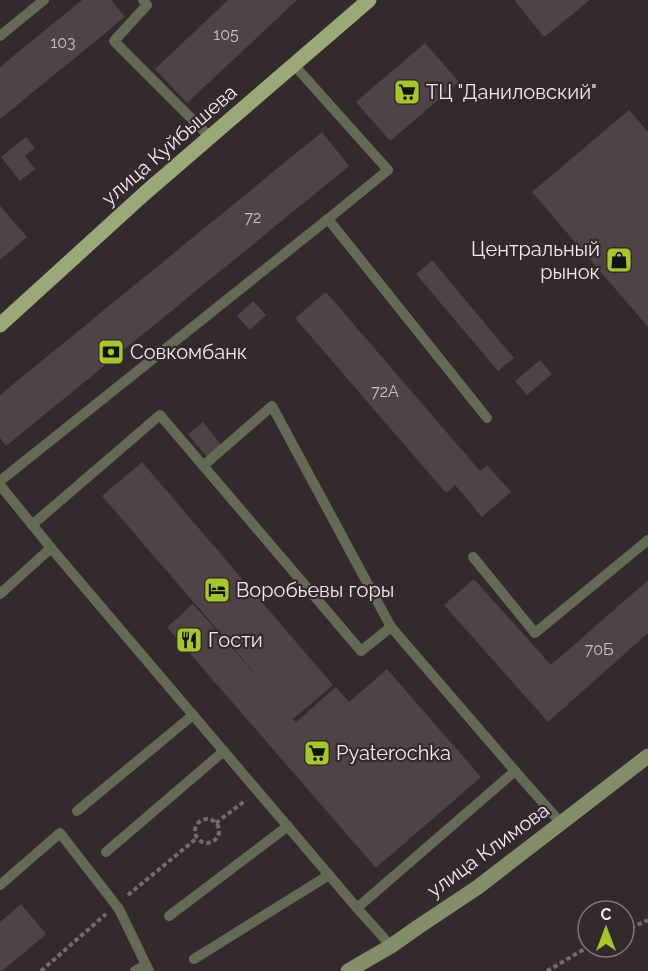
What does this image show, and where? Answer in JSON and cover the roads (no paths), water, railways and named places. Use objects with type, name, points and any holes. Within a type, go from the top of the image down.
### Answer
[{"type":"main road","name":"улица Куйбышева","points":[[0,325],[145,193],[369,0]]},
{"type":"street","name":"улица Климова","points":[[348,971],[391,946],[478,887],[648,756]]},
{"type":"lane","points":[[0,36],[44,0]]},
{"type":"lane","points":[[143,0],[147,5],[114,41],[210,137]]},
{"type":"lane","points":[[294,65],[388,170],[0,483],[51,548],[391,946]]},
{"type":"lane","points":[[328,219],[487,418]]},
{"type":"lane","points":[[203,466],[273,406],[391,627],[561,823]]},
{"type":"lane","points":[[32,525],[160,415],[361,651],[391,627]]},
{"type":"lane","points":[[473,557],[535,633],[648,540]]},
{"type":"lane","points":[[0,594],[51,548]]},
{"type":"lane","points":[[77,810],[193,715]]},
{"type":"lane","points":[[106,852],[224,751]]},
{"type":"lane","points":[[357,908],[515,771]]},
{"type":"lane","points":[[169,916],[288,826]]},
{"type":"lane","points":[[0,885],[60,833],[119,909],[148,968],[135,971]]},
{"type":"lane","points":[[194,958],[329,875]]},
{"type":"place","name":"ТЦ \"Даниловский\"","points":[[407,92]]},
{"type":"place","name":"Центральный рынок","points":[[619,260]]},
{"type":"place","name":"Совкомбанк","points":[[111,352]]},
{"type":"place","name":"Воробьевы горы","points":[[217,590]]},
{"type":"place","name":"Гости","points":[[189,640]]},
{"type":"place","name":"Pyaterochka","points":[[317,753]]}]
